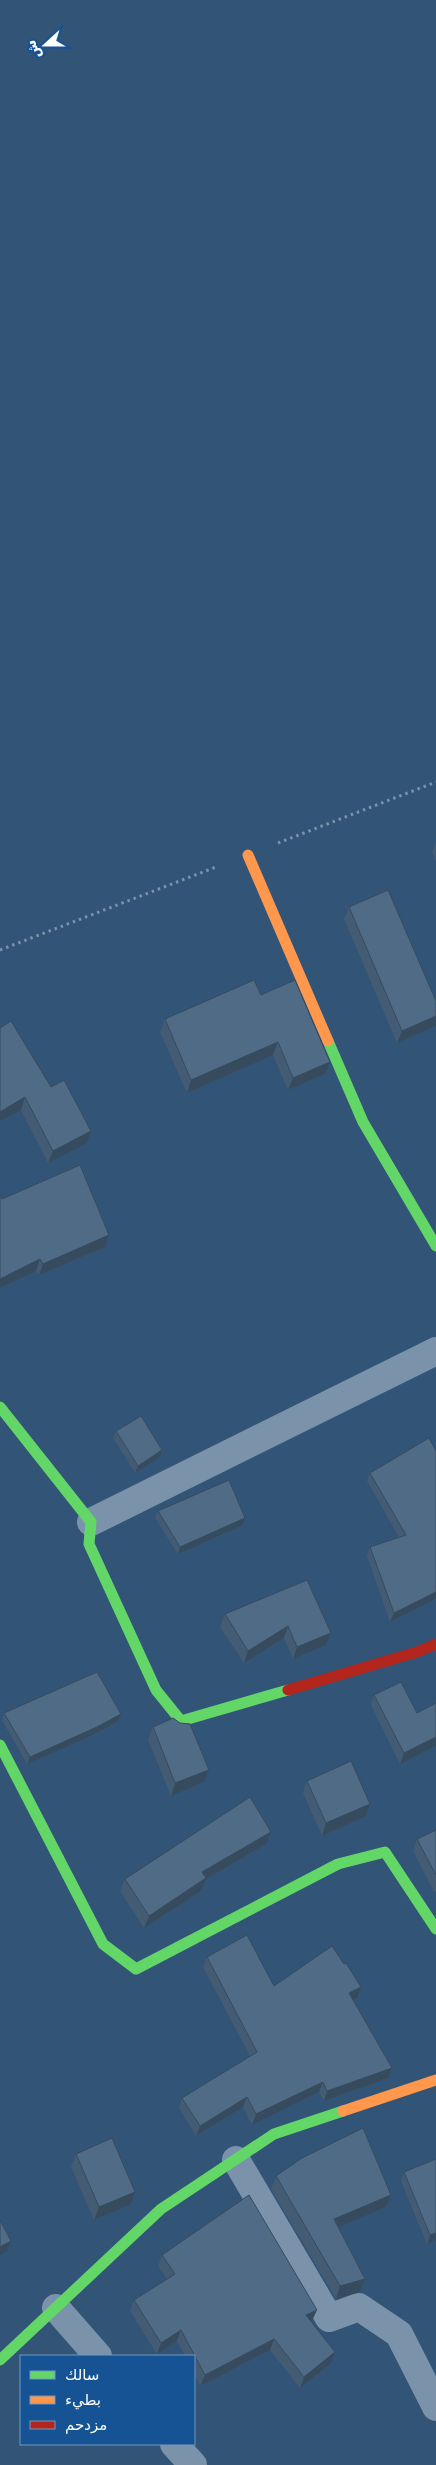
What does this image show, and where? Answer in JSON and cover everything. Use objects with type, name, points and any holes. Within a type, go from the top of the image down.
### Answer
[{"type":"street","points":[[248,854],[364,1122],[436,1246]]},
{"type":"street","points":[[91,1522],[436,1351]]},
{"type":"street","points":[[0,1407],[91,1522],[89,1544],[156,1690],[181,1721],[417,1652],[436,1644]]},
{"type":"street","points":[[0,1745],[103,1944],[136,1969],[338,1864],[385,1852],[436,1929]]},
{"type":"street","points":[[0,2360],[162,2209],[274,2134],[436,2080]]},
{"type":"street","points":[[236,2160],[330,2318],[359,2307],[399,2334],[433,2394]]},
{"type":"street","points":[[56,2308],[97,2355]]},
{"type":"street","points":[[175,2445],[193,2465]]},
{"type":"building","points":[[388,890],[436,1001],[436,1016],[402,1031],[349,907]]},
{"type":"building","points":[[254,980],[261,995],[295,980],[330,1062],[293,1078],[278,1042],[191,1080],[165,1019]]},
{"type":"building","points":[[11,1021],[51,1087],[64,1080],[91,1131],[53,1151],[25,1097],[0,1112],[0,1028]]},
{"type":"building","points":[[80,1165],[109,1235],[43,1264],[40,1259],[0,1279],[0,1195],[2,1199]]},
{"type":"building","points":[[141,1416],[162,1450],[138,1466],[116,1431]]},
{"type":"building","points":[[429,1438],[436,1451],[436,1592],[394,1613],[370,1547],[406,1535],[370,1473]]},
{"type":"building","points":[[229,1480],[245,1518],[180,1547],[158,1511]]},
{"type":"building","points":[[307,1580],[331,1633],[297,1647],[288,1626],[248,1651],[225,1614]]},
{"type":"building","points":[[97,1672],[121,1714],[97,1727],[30,1757],[4,1713]]},
{"type":"building","points":[[401,1682],[417,1713],[436,1703],[436,1737],[404,1753],[374,1695]]},
{"type":"building","points":[[173,1718],[180,1723],[190,1724],[209,1770],[175,1783],[153,1727]]},
{"type":"building","points":[[351,1761],[370,1804],[326,1823],[307,1781]]},
{"type":"building","points":[[250,1797],[271,1832],[202,1872],[206,1878],[149,1916],[125,1879]]},
{"type":"building","points":[[436,1830],[436,1875],[417,1839]]},
{"type":"building","points":[[247,1935],[274,1986],[332,1946],[344,1964],[346,1963],[361,1987],[349,1993],[392,2068],[327,2091],[323,2082],[256,2114],[247,2097],[200,2126],[182,2098],[257,2052],[207,1957]]},
{"type":"building","points":[[363,2128],[391,2195],[334,2219],[365,2279],[340,2286],[276,2176],[302,2158]]},
{"type":"building","points":[[112,2138],[135,2192],[99,2207],[76,2154]]},
{"type":"building","points":[[436,2159],[436,2233],[430,2235],[404,2172]]},
{"type":"building","points":[[249,2195],[317,2310],[306,2315],[335,2352],[304,2377],[274,2339],[205,2375],[181,2330],[161,2343],[134,2300],[175,2274],[162,2255]]},
{"type":"building","points":[[0,2220],[11,2241],[0,2247]]},
{"type":"traffic: fast","points":[[328,1041],[363,1122],[436,1246]]},
{"type":"traffic: fast","points":[[0,1407],[91,1522],[89,1544],[156,1690],[181,1721],[288,1690]]},
{"type":"traffic: fast","points":[[0,1745],[103,1944],[136,1969],[338,1864],[385,1852],[436,1929]]},
{"type":"traffic: fast","points":[[0,2360],[161,2209],[274,2134],[343,2111]]},
{"type":"traffic: slow","points":[[248,855],[328,1041]]},
{"type":"traffic: slow","points":[[343,2111],[436,2080]]},
{"type":"traffic: jam","points":[[288,1690],[417,1652],[436,1644]]}]
